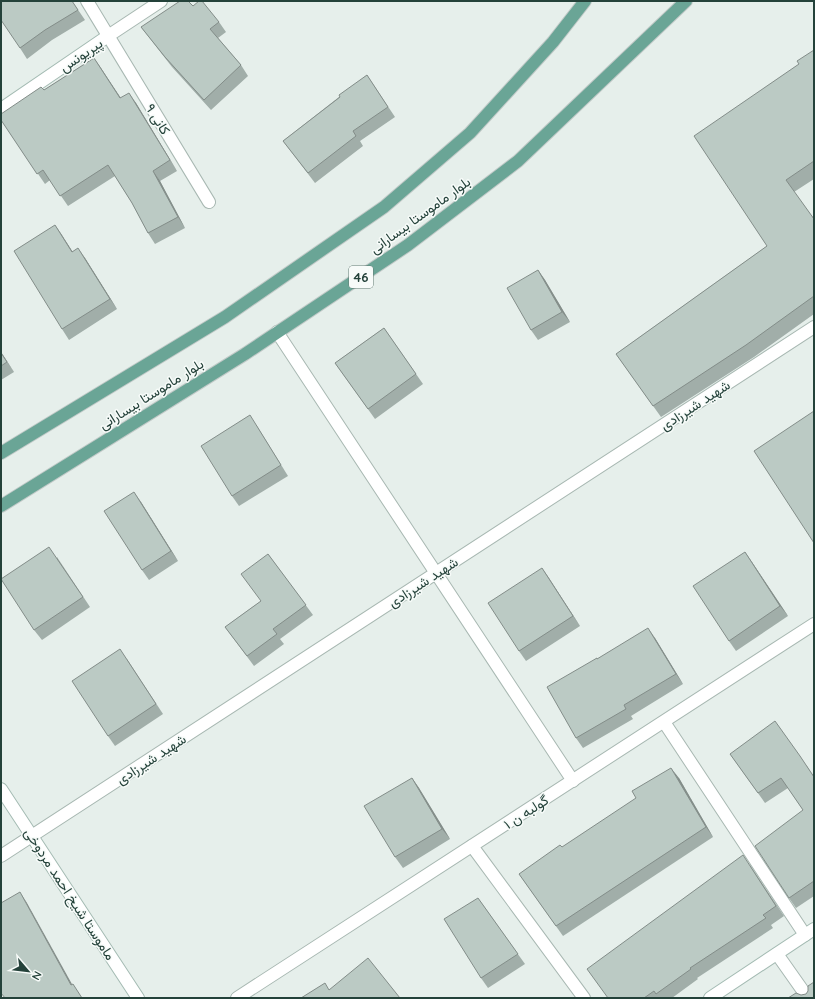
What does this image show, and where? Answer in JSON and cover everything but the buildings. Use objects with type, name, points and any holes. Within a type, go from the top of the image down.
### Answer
[{"type":"main road","name":"بلوار ماموستا بیسارانی","points":[[1,453],[225,317],[384,207],[470,133],[553,42],[585,1]]},
{"type":"main road","name":"بلوار ماموستا بیسارانی","points":[[1,506],[278,332],[408,245],[518,161],[683,2]]},
{"type":"street","name":"کانی ۹","points":[[87,1],[209,202]]},
{"type":"street","name":"پیریونس","points":[[1,109],[161,1]]},
{"type":"street","name":"شهید شیرزادی","points":[[1,856],[814,327]]},
{"type":"street","points":[[278,332],[573,781]]},
{"type":"street","name":"گولبه ن ۱","points":[[237,998],[814,624]]},
{"type":"street","points":[[664,722],[809,932],[710,998]]},
{"type":"street","name":"ماموستا شیخ احمد مردوخی","points":[[1,789],[138,998]]},
{"type":"street","points":[[472,846],[584,998]]},
{"type":"street","points":[[777,954],[808,998]]}]
